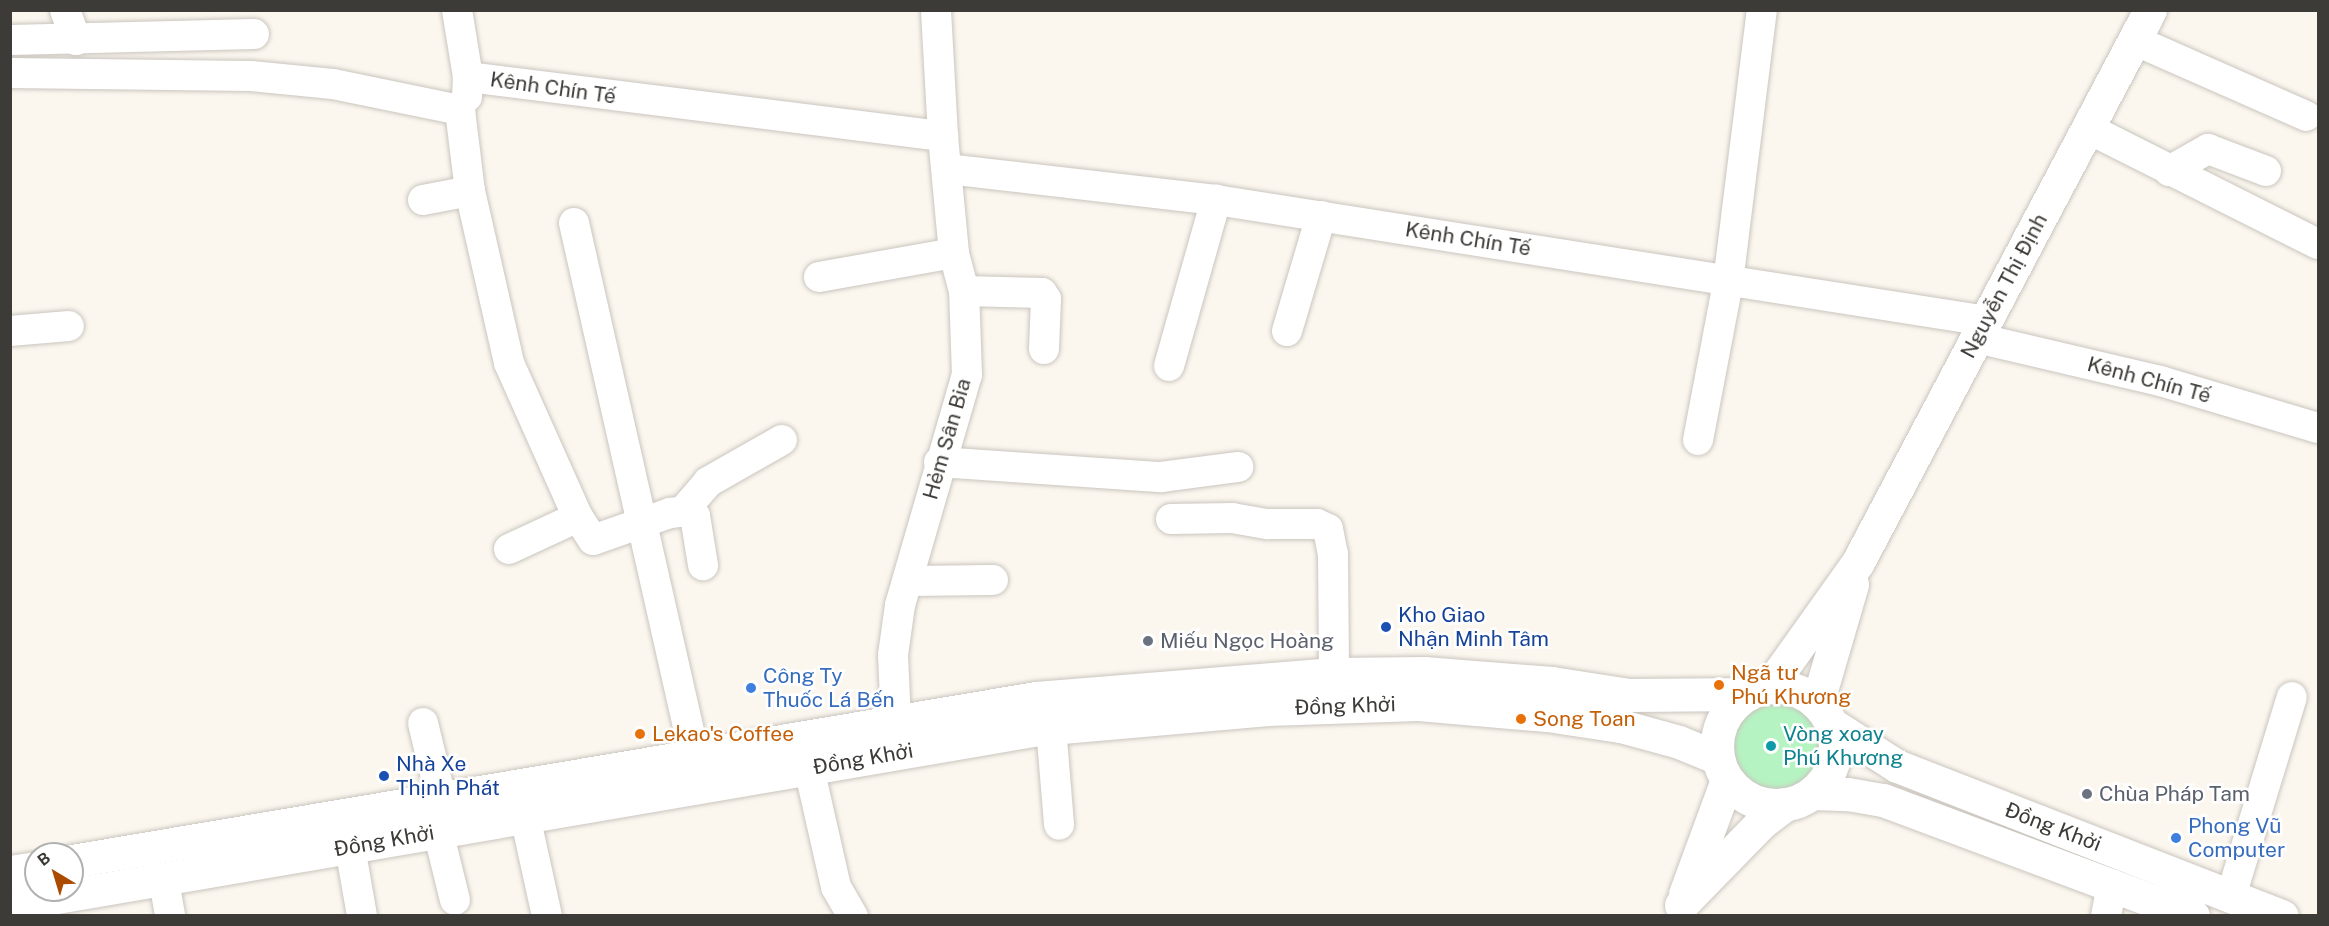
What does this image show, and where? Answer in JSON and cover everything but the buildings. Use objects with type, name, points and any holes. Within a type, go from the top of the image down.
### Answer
[{"type":"main road","name":"Nguyễn Thị Định","points":[[1758,691],[1858,562],[2150,10]]},
{"type":"main road","name":"Nguyễn Thị Định","points":[[1824,714],[1858,562]]},
{"type":"main road","name":"Đồng Khởi","points":[[10,905],[164,881],[438,831],[809,768],[1042,718],[1334,674],[1425,673],[1552,683],[1629,694],[1758,691]]},
{"type":"main road","points":[[1547,715],[1552,683]]},
{"type":"main road","points":[[1787,688],[1824,714],[1834,754],[1822,782],[1762,822],[1679,910],[1722,769],[1716,743],[1726,715],[1758,691],[1787,688]]},
{"type":"main road","name":"Đồng Khởi","points":[[84,859],[694,753],[896,721],[1042,718],[1406,704],[1547,715],[1622,726],[1679,742],[1722,769]]},
{"type":"main road","name":"Đồng Khởi","points":[[1824,714],[1897,766],[2282,915]]},
{"type":"main road","points":[[1722,769],[1753,801],[1799,798]]},
{"type":"main road","name":"Đồng Khởi","points":[[1799,798],[1848,794],[1883,800],[2109,900],[2193,915]]},
{"type":"main road","points":[[437,799],[438,831]]},
{"type":"street","points":[[65,10],[76,40]]},
{"type":"street","points":[[457,10],[465,92],[470,191],[509,363],[578,517],[593,540],[643,521],[684,510],[708,482],[782,440]]},
{"type":"street","name":"Hẻm Sân Bia","points":[[896,721],[894,631],[939,462],[967,375],[964,291],[954,253],[948,169],[943,136],[936,10]]},
{"type":"street","points":[[1698,440],[1728,282],[1762,10]]},
{"type":"street","points":[[10,40],[76,40],[252,47]]},
{"type":"street","points":[[2134,40],[2306,116]]},
{"type":"street","name":"Kênh Chín Tế","points":[[10,73],[252,47],[333,84],[465,92],[943,136]]},
{"type":"street","points":[[2087,128],[2319,244]]},
{"type":"street","points":[[2169,171],[2208,149],[2266,171]]},
{"type":"street","name":"Kênh Chín Tế","points":[[948,169],[1216,200],[1321,216],[1728,282],[1981,329],[2319,428]]},
{"type":"street","points":[[423,200],[470,191]]},
{"type":"street","points":[[1169,366],[1216,200]]},
{"type":"street","points":[[1287,331],[1321,216]]},
{"type":"street","points":[[574,223],[694,753]]},
{"type":"street","points":[[819,277],[954,253]]},
{"type":"street","points":[[964,291],[1042,293],[1046,299],[1044,349]]},
{"type":"street","points":[[10,331],[69,326]]},
{"type":"street","points":[[939,462],[1161,477],[1238,467]]},
{"type":"street","points":[[684,510],[695,516],[703,565]]},
{"type":"street","points":[[509,549],[578,517]]},
{"type":"street","points":[[1171,519],[1232,518],[1267,524],[1317,524],[1328,529],[1333,545],[1334,674]]},
{"type":"street","points":[[908,581],[993,580]]},
{"type":"street","points":[[2231,896],[2292,697]]},
{"type":"street","points":[[1042,718],[1059,825]]},
{"type":"street","points":[[423,723],[437,799]]},
{"type":"street","points":[[809,768],[836,887],[853,915]]},
{"type":"street","points":[[525,816],[548,915]]},
{"type":"street","points":[[438,831],[455,900]]},
{"type":"street","points":[[350,847],[362,915]]},
{"type":"street","points":[[164,881],[170,915]]},
{"type":"green space","points":[[1776,703],[1793,706],[1807,716],[1817,730],[1820,747],[1817,764],[1807,778],[1793,788],[1776,791],[1759,788],[1745,778],[1735,764],[1732,747],[1735,730],[1745,716],[1759,706]]},
{"type":"place","name":"Kho Giao Nhận Minh Tâm","points":[[1386,627]]},
{"type":"place","name":"Miếu Ngọc Hoàng","points":[[1148,641]]},
{"type":"place","name":"Ngã tư Phú Khương","points":[[1719,685]]},
{"type":"place","name":"Công Ty Thuốc Lá Bến","points":[[751,688]]},
{"type":"place","name":"Song Toan","points":[[1521,719]]},
{"type":"place","name":"Lekao's Coffee","points":[[640,734]]},
{"type":"place","name":"Vòng xoay Phú Khương","points":[[1771,746]]},
{"type":"place","name":"Nhà Xe Thịnh Phát","points":[[384,776]]},
{"type":"place","name":"Chùa Pháp Tam","points":[[2087,794]]},
{"type":"place","name":"Phong Vũ Computer","points":[[2176,838]]}]
